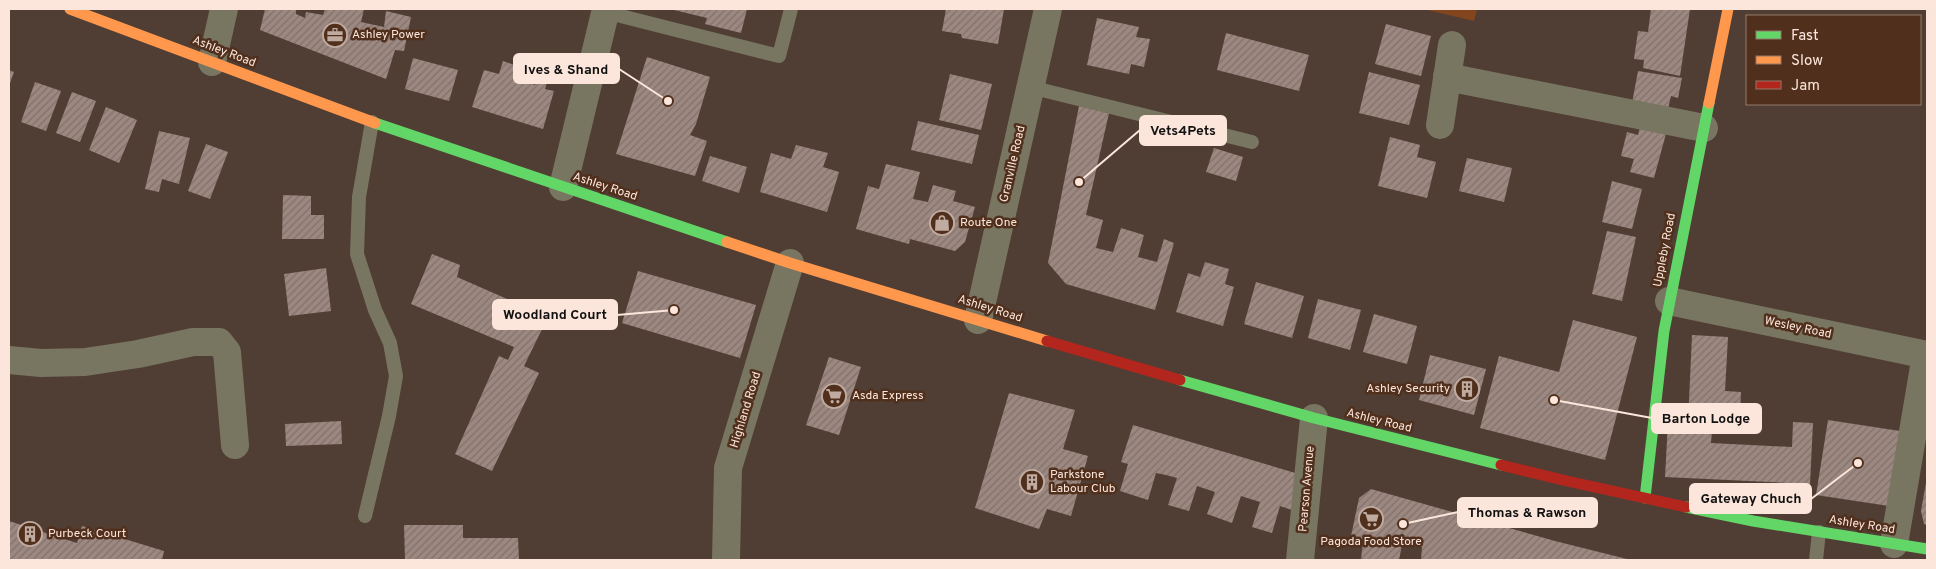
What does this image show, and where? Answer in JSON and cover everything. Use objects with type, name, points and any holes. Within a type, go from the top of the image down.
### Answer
[{"type":"main road","name":"Ashley Road","points":[[70,9],[372,122],[790,263],[1314,418],[1490,463],[1645,498],[1754,521],[1927,549]]},
{"type":"main road","name":"Uppleby Road","points":[[1645,498],[1669,301],[1728,9]]},
{"type":"street","points":[[212,62],[224,9]]},
{"type":"street","name":"Granville Road","points":[[978,320],[1048,9]]},
{"type":"street","points":[[562,187],[606,10]]},
{"type":"street","points":[[1440,125],[1452,45]]},
{"type":"street","points":[[1447,77],[1704,128]]},
{"type":"street","name":"Highland Road","points":[[726,560],[728,468],[790,263]]},
{"type":"street","name":"Wesley Road","points":[[1669,301],[1927,355],[1894,544]]},
{"type":"street","points":[[9,360],[41,363],[85,362],[138,354],[193,342],[219,342],[228,352],[235,445]]},
{"type":"street","name":"Pearson Avenue","points":[[1300,560],[1314,418]]},
{"type":"lane","points":[[606,10],[779,56],[791,9]]},
{"type":"lane","points":[[1030,87],[1252,142]]},
{"type":"lane","points":[[365,516],[389,416],[396,376],[390,343],[375,310],[357,254],[359,198],[372,122]]},
{"type":"lane","points":[[1816,560],[1819,532]]},
{"type":"shaded area","points":[[1423,9],[1477,9],[1474,21]]},
{"type":"building","points":[[265,9],[296,9],[296,14],[305,18],[306,12],[323,15],[325,9],[364,9],[361,22],[384,27],[386,11],[411,17],[404,51],[395,50],[386,79],[260,30]]},
{"type":"building","points":[[670,9],[747,9],[741,33],[705,24],[707,18]]},
{"type":"building","points":[[946,9],[1004,9],[998,44],[962,38],[961,34],[942,31]]},
{"type":"building","points":[[1651,9],[1690,9],[1680,76],[1643,68],[1644,60],[1634,59],[1638,31],[1648,32]]},
{"type":"building","points":[[1097,18],[1139,27],[1136,37],[1150,39],[1144,67],[1131,64],[1129,74],[1087,65]]},
{"type":"building","points":[[1386,24],[1431,36],[1421,76],[1375,64]]},
{"type":"building","points":[[1226,33],[1309,55],[1299,91],[1217,70]]},
{"type":"building","points":[[647,57],[710,77],[696,124],[690,135],[707,141],[695,176],[616,154]]},
{"type":"building","points":[[413,58],[458,70],[449,101],[405,89]]},
{"type":"building","points":[[503,61],[523,68],[520,79],[535,85],[539,73],[549,76],[545,89],[554,91],[543,129],[472,107],[484,70],[499,74]]},
{"type":"building","points":[[9,70],[14,72],[9,86]]},
{"type":"building","points":[[1638,71],[1682,78],[1678,98],[1671,96],[1668,109],[1632,103]]},
{"type":"building","points":[[1369,72],[1420,85],[1409,125],[1359,113]]},
{"type":"building","points":[[950,74],[992,84],[981,130],[939,120]]},
{"type":"building","points":[[35,82],[61,91],[46,131],[21,122]]},
{"type":"building","points":[[72,92],[96,101],[80,142],[56,133]]},
{"type":"building","points":[[1079,106],[1109,113],[1086,215],[1103,220],[1096,248],[1113,252],[1121,228],[1144,235],[1138,257],[1157,262],[1164,239],[1174,243],[1155,310],[1066,284],[1048,263]]},
{"type":"building","points":[[106,107],[137,120],[119,163],[89,150]]},
{"type":"building","points":[[918,121],[979,135],[972,164],[911,150]]},
{"type":"building","points":[[1641,123],[1667,130],[1654,178],[1630,172],[1634,159],[1621,156],[1627,132],[1638,135]]},
{"type":"building","points":[[159,131],[190,138],[179,184],[162,179],[159,192],[145,189]]},
{"type":"building","points":[[1390,137],[1420,145],[1417,157],[1436,162],[1427,198],[1378,186]]},
{"type":"building","points":[[206,144],[228,152],[210,199],[188,191]]},
{"type":"building","points":[[796,145],[828,153],[823,167],[839,172],[827,212],[760,192],[771,153],[791,159]]},
{"type":"building","points":[[1214,148],[1243,157],[1236,181],[1206,172]]},
{"type":"building","points":[[710,156],[747,167],[739,193],[702,181]]},
{"type":"building","points":[[1467,158],[1512,168],[1504,202],[1459,191]]},
{"type":"building","points":[[886,164],[920,172],[913,199],[928,202],[933,185],[956,191],[953,201],[975,207],[965,242],[955,251],[910,239],[909,244],[856,229],[868,186],[879,189]]},
{"type":"building","points":[[1612,181],[1642,189],[1632,229],[1602,222]]},
{"type":"building","points":[[283,195],[311,196],[311,215],[324,215],[324,239],[282,239]]},
{"type":"building","points":[[1607,231],[1636,237],[1622,301],[1592,294]]},
{"type":"building","points":[[432,254],[460,265],[457,277],[548,317],[524,366],[539,373],[492,471],[455,454],[499,356],[508,360],[514,347],[411,304]]},
{"type":"building","points":[[1205,262],[1229,269],[1225,284],[1234,287],[1223,326],[1176,312],[1188,273],[1200,277]]},
{"type":"building","points":[[326,268],[331,311],[289,316],[284,274]]},
{"type":"building","points":[[638,271],[756,305],[740,358],[622,323]]},
{"type":"building","points":[[1256,282],[1304,296],[1292,338],[1244,324]]},
{"type":"building","points":[[1318,299],[1361,310],[1350,350],[1308,338]]},
{"type":"building","points":[[1374,314],[1417,326],[1407,364],[1363,352]]},
{"type":"building","points":[[1573,320],[1637,337],[1605,460],[1480,428],[1499,356],[1559,372]]},
{"type":"building","points":[[1692,335],[1728,337],[1725,391],[1741,392],[1740,414],[1726,414],[1726,430],[1712,429],[1711,443],[1792,447],[1793,422],[1813,423],[1810,484],[1665,477],[1668,422],[1688,423]]},
{"type":"building","points":[[1430,355],[1486,369],[1474,415],[1419,400]]},
{"type":"building","name":"Asda Express","points":[[829,357],[861,367],[839,435],[806,425]]},
{"type":"building","name":"Parkstone Labour Club","points":[[1009,393],[1075,410],[1063,449],[1088,456],[1071,516],[1047,509],[1039,529],[975,508]]},
{"type":"building","points":[[1828,420],[1900,431],[1889,506],[1816,495]]},
{"type":"building","points":[[341,421],[342,444],[286,446],[285,424]]},
{"type":"building","points":[[1133,425],[1302,475],[1292,510],[1280,506],[1272,533],[1252,527],[1260,502],[1241,496],[1232,523],[1207,514],[1215,492],[1197,486],[1189,511],[1168,505],[1177,478],[1156,473],[1148,500],[1120,491],[1128,464],[1121,462]]},
{"type":"building","points":[[1926,483],[1927,525],[1924,524],[1921,511]]},
{"type":"building","points":[[1371,489],[1555,541],[1631,560],[1421,560],[1422,547],[1402,545],[1399,560],[1361,560],[1363,541],[1350,541],[1359,498]]},
{"type":"building","name":"Purbeck Court","points":[[9,521],[77,543],[82,526],[164,551],[162,560],[9,560]]},
{"type":"building","points":[[404,525],[463,525],[463,538],[518,538],[519,560],[405,560]]},
{"type":"traffic: fast","points":[[1645,498],[1664,331],[1709,103]]},
{"type":"traffic: fast","points":[[375,123],[727,242]]},
{"type":"traffic: fast","points":[[1180,380],[1314,418],[1501,465]]},
{"type":"traffic: fast","points":[[1686,507],[1753,521],[1927,549]]},
{"type":"traffic: slow","points":[[70,9],[375,123]]},
{"type":"traffic: slow","points":[[1709,103],[1728,9]]},
{"type":"traffic: slow","points":[[727,242],[1047,341]]},
{"type":"traffic: jam","points":[[1047,341],[1180,380]]},
{"type":"traffic: jam","points":[[1501,465],[1686,507]]},
{"type":"place","name":"Ashley Power","points":[[335,35]]},
{"type":"place","name":"Ives & Shand","points":[[668,101]]},
{"type":"place","name":"Vets4Pets","points":[[1079,182]]},
{"type":"place","name":"Route One","points":[[942,223]]},
{"type":"place","name":"Woodland Court","points":[[674,310]]},
{"type":"place","name":"Ashley Security","points":[[1467,389]]},
{"type":"place","name":"Asda Express","points":[[834,396]]},
{"type":"place","name":"Barton Lodge","points":[[1554,400]]},
{"type":"place","name":"Gateway Chuch","points":[[1858,463]]},
{"type":"place","name":"Parkstone Labour Club","points":[[1032,482]]},
{"type":"place","name":"Pagoda Food Store","points":[[1371,519]]},
{"type":"place","name":"Thomas & Rawson","points":[[1403,524]]},
{"type":"place","name":"Purbeck Court","points":[[30,534]]}]
